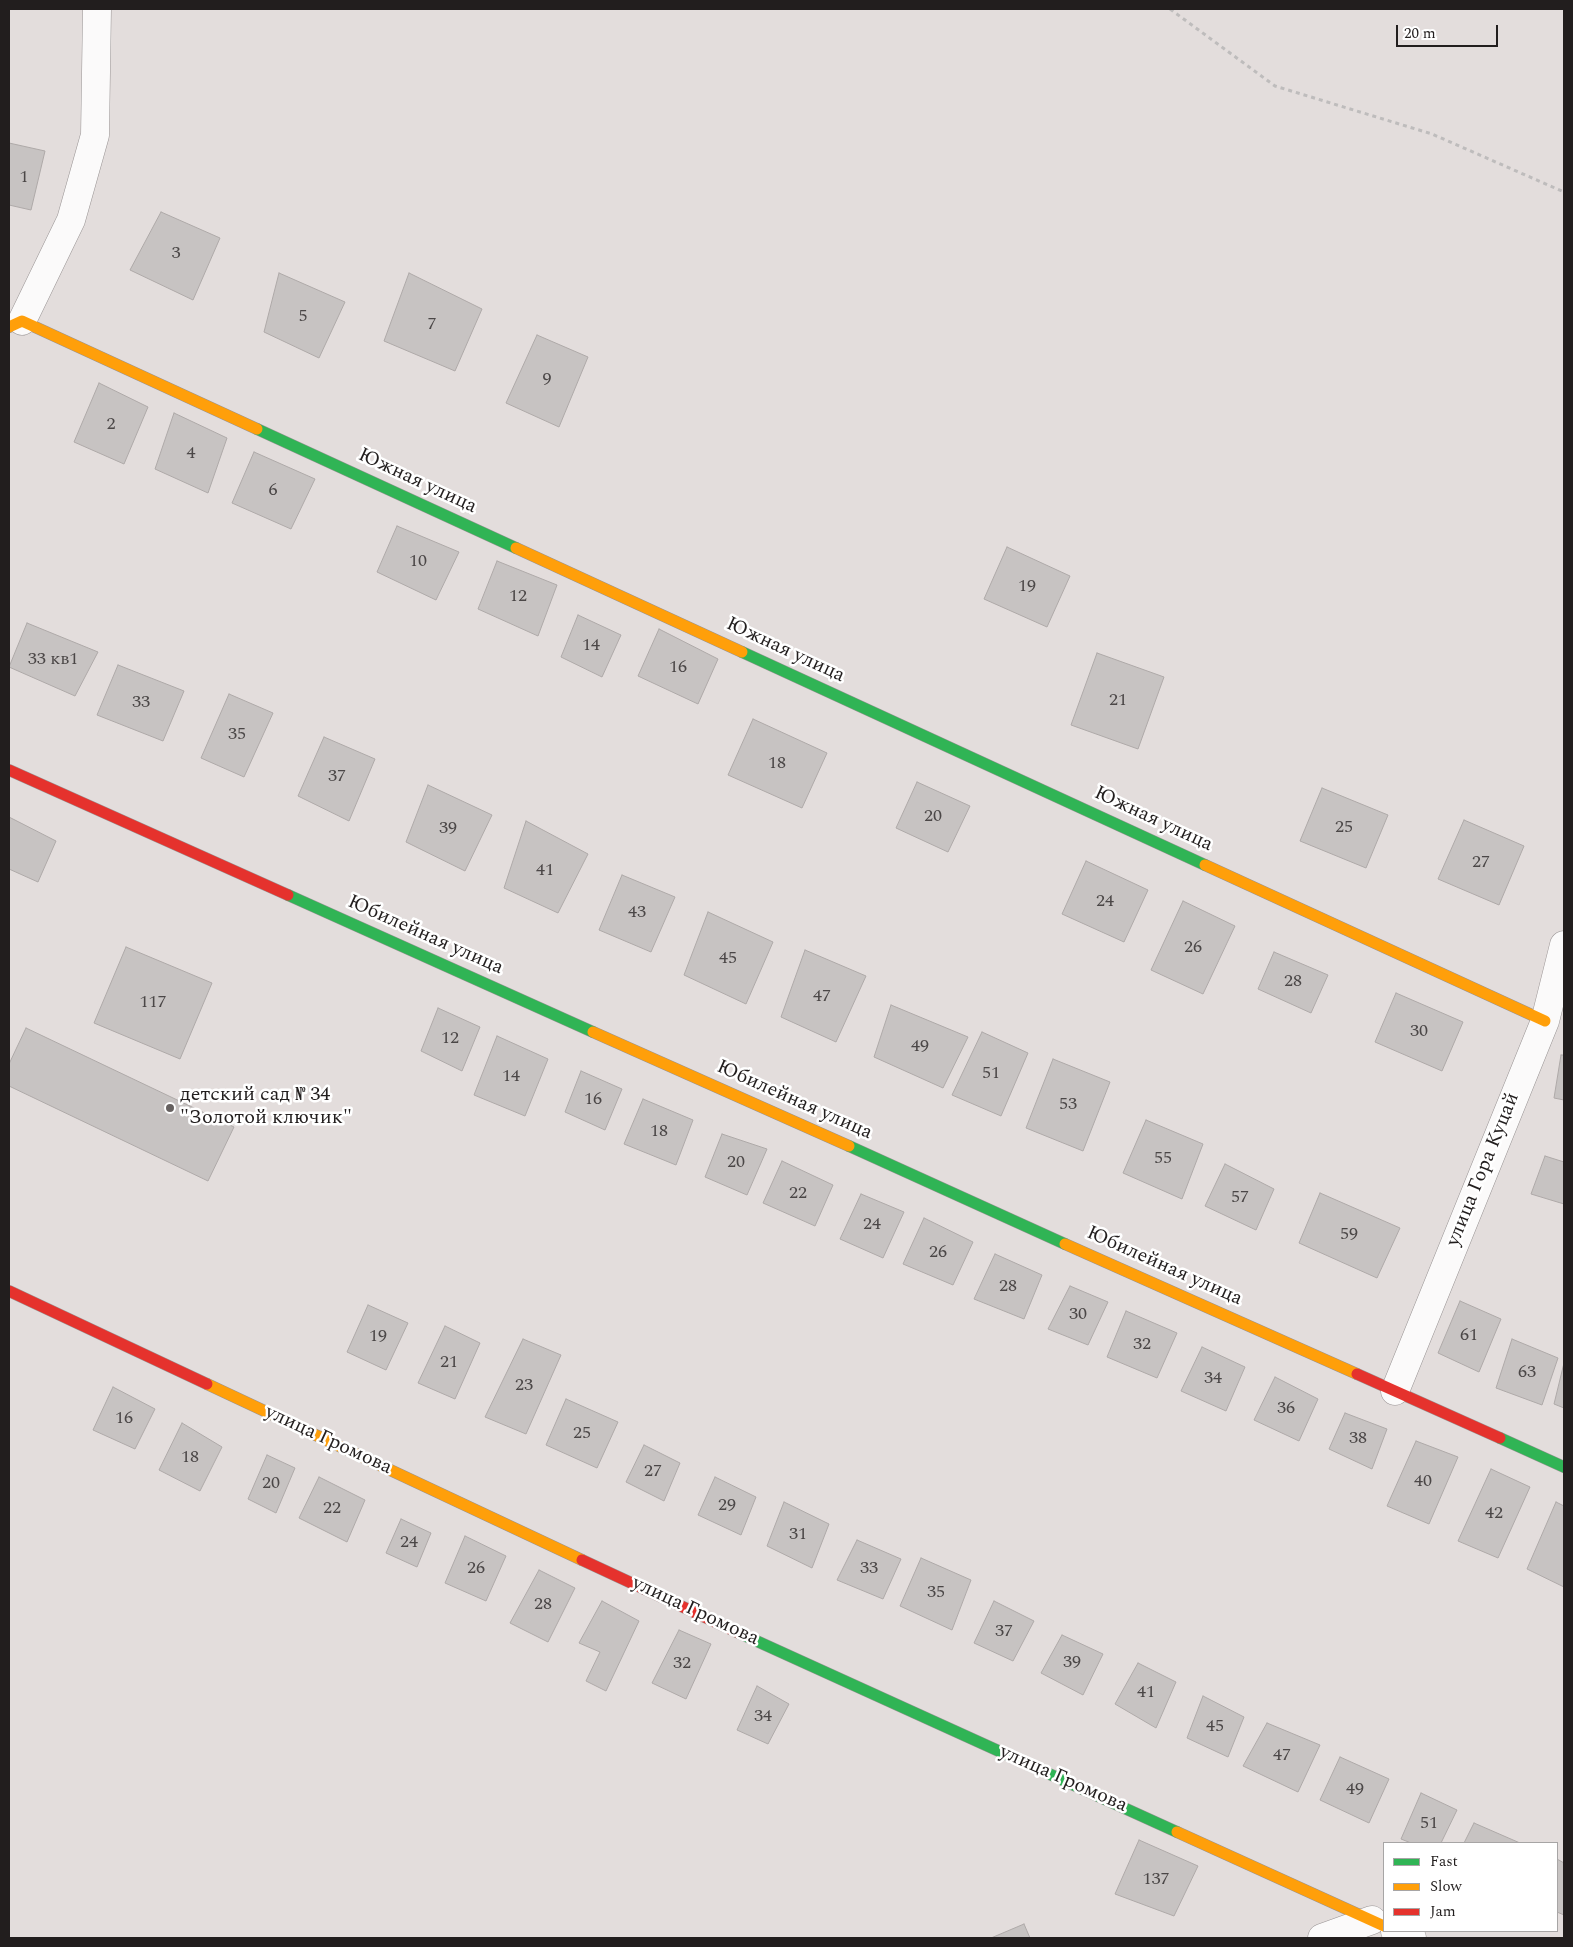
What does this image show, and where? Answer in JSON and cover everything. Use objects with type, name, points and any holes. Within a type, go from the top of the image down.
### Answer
[{"type":"street","points":[[15,324],[71,220],[95,135],[97,9]]},
{"type":"street","name":"Южная улица","points":[[15,324],[1545,1021]]},
{"type":"street","name":"Юбилейная улица","points":[[9,770],[1564,1467]]},
{"type":"street","name":"улица Гора Куцай","points":[[1395,1391],[1545,1021],[1564,945]]},
{"type":"street","name":"улица Громова","points":[[9,1291],[708,1619],[1383,1925]]},
{"type":"street","points":[[1322,1938],[1383,1925]]},
{"type":"street","name":"улица Громова","points":[[1399,1932],[1412,1938]]},
{"type":"path","points":[[1170,9],[1275,86],[1432,134],[1564,192]]},
{"type":"building","points":[[9,143],[45,151],[31,210],[9,205]]},
{"type":"building","points":[[161,212],[220,238],[193,300],[130,270]]},
{"type":"building","points":[[279,273],[345,302],[319,358],[264,332]]},
{"type":"building","points":[[409,273],[482,309],[455,371],[384,341]]},
{"type":"building","points":[[537,335],[588,357],[559,427],[506,403]]},
{"type":"building","points":[[99,383],[148,407],[124,464],[74,442]]},
{"type":"building","points":[[174,413],[227,438],[208,493],[155,469]]},
{"type":"building","points":[[254,452],[315,479],[291,529],[232,503]]},
{"type":"building","points":[[397,526],[459,552],[436,600],[377,572]]},
{"type":"building","points":[[1007,547],[1070,576],[1047,627],[984,599]]},
{"type":"building","points":[[497,561],[557,585],[538,636],[478,609]]},
{"type":"building","points":[[578,615],[621,635],[602,677],[561,657]]},
{"type":"building","points":[[27,623],[98,652],[75,696],[9,667]]},
{"type":"building","points":[[659,629],[718,659],[698,704],[638,676]]},
{"type":"building","points":[[1097,653],[1164,677],[1138,749],[1071,725]]},
{"type":"building","points":[[118,665],[184,691],[163,741],[97,715]]},
{"type":"building","points":[[229,694],[273,713],[244,777],[201,758]]},
{"type":"building","points":[[753,719],[827,753],[802,808],[728,775]]},
{"type":"building","points":[[324,737],[375,759],[349,821],[298,796]]},
{"type":"building","points":[[917,782],[970,806],[948,852],[896,828]]},
{"type":"building","points":[[428,785],[492,815],[465,871],[406,842]]},
{"type":"building","points":[[1322,788],[1388,815],[1366,868],[1300,841]]},
{"type":"building","points":[[9,817],[56,841],[38,882],[9,869]]},
{"type":"building","points":[[1464,820],[1524,846],[1499,905],[1438,879]]},
{"type":"building","points":[[526,821],[588,854],[558,913],[504,888]]},
{"type":"building","points":[[1086,861],[1148,890],[1124,942],[1062,914]]},
{"type":"building","points":[[622,875],[675,897],[651,952],[599,930]]},
{"type":"building","points":[[1183,901],[1235,926],[1203,994],[1151,970]]},
{"type":"building","points":[[708,912],[773,942],[746,1004],[684,975]]},
{"type":"building","points":[[126,947],[212,983],[180,1059],[94,1023]]},
{"type":"building","points":[[805,950],[866,976],[836,1042],[781,1017]]},
{"type":"building","points":[[1274,952],[1328,975],[1311,1013],[1258,989]]},
{"type":"building","points":[[1396,993],[1463,1022],[1442,1071],[1375,1042]]},
{"type":"building","points":[[891,1005],[968,1037],[943,1088],[874,1057]]},
{"type":"building","points":[[438,1008],[480,1027],[462,1071],[421,1051]]},
{"type":"building","points":[[26,1028],[234,1127],[208,1181],[9,1086],[9,1064]]},
{"type":"building","points":[[982,1032],[1028,1053],[1001,1116],[952,1095]]},
{"type":"building","points":[[497,1036],[548,1059],[525,1116],[474,1095]]},
{"type":"building","points":[[1561,1055],[1564,1055],[1564,1100],[1554,1098]]},
{"type":"building","points":[[1053,1059],[1110,1082],[1083,1151],[1026,1128]]},
{"type":"building","points":[[581,1071],[622,1089],[605,1130],[565,1112]]},
{"type":"building","points":[[643,1099],[693,1120],[676,1165],[624,1144]]},
{"type":"building","points":[[1146,1120],[1203,1144],[1182,1199],[1123,1173]]},
{"type":"building","points":[[722,1134],[767,1149],[747,1195],[705,1177]]},
{"type":"building","points":[[1545,1156],[1564,1162],[1564,1204],[1531,1194]]},
{"type":"building","points":[[782,1161],[833,1185],[815,1226],[763,1203]]},
{"type":"building","points":[[1225,1164],[1274,1189],[1256,1230],[1205,1206]]},
{"type":"building","points":[[1320,1193],[1400,1228],[1377,1278],[1299,1243]]},
{"type":"building","points":[[861,1194],[904,1212],[883,1258],[840,1239]]},
{"type":"building","points":[[924,1218],[973,1242],[953,1285],[903,1264]]},
{"type":"building","points":[[995,1254],[1042,1275],[1024,1319],[974,1299]]},
{"type":"building","points":[[1070,1286],[1108,1302],[1088,1345],[1048,1329]]},
{"type":"building","points":[[1460,1301],[1501,1319],[1479,1372],[1438,1353]]},
{"type":"building","points":[[368,1305],[408,1323],[386,1370],[347,1352]]},
{"type":"building","points":[[1126,1311],[1177,1333],[1157,1378],[1107,1357]]},
{"type":"building","points":[[445,1326],[480,1343],[455,1399],[418,1383]]},
{"type":"building","points":[[523,1339],[561,1355],[526,1434],[485,1417]]},
{"type":"building","points":[[1512,1339],[1558,1358],[1542,1405],[1496,1388]]},
{"type":"building","points":[[1202,1347],[1245,1367],[1226,1411],[1181,1391]]},
{"type":"building","points":[[1564,1363],[1564,1408],[1554,1404]]},
{"type":"building","points":[[1275,1377],[1318,1399],[1299,1441],[1254,1420]]},
{"type":"building","points":[[113,1387],[155,1409],[135,1449],[93,1430]]},
{"type":"building","points":[[566,1399],[618,1422],[597,1468],[546,1445]]},
{"type":"building","points":[[1345,1413],[1387,1429],[1372,1469],[1329,1449]]},
{"type":"building","points":[[182,1423],[222,1447],[200,1491],[159,1470]]},
{"type":"building","points":[[1416,1441],[1458,1457],[1429,1524],[1387,1506]]},
{"type":"building","points":[[644,1445],[680,1463],[664,1501],[626,1482]]},
{"type":"building","points":[[267,1455],[295,1468],[276,1513],[248,1499]]},
{"type":"building","points":[[1491,1469],[1530,1487],[1498,1558],[1458,1541]]},
{"type":"building","points":[[319,1477],[365,1500],[347,1542],[299,1518]]},
{"type":"building","points":[[715,1477],[756,1497],[741,1535],[698,1515]]},
{"type":"building","points":[[784,1502],[829,1524],[812,1568],[767,1546]]},
{"type":"building","points":[[1556,1502],[1564,1506],[1564,1587],[1527,1569]]},
{"type":"building","points":[[401,1519],[431,1533],[417,1567],[386,1553]]},
{"type":"building","points":[[465,1536],[506,1556],[486,1601],[445,1583]]},
{"type":"building","points":[[857,1540],[901,1559],[883,1599],[837,1580]]},
{"type":"building","points":[[921,1558],[971,1580],[952,1630],[900,1606]]},
{"type":"building","points":[[539,1570],[575,1588],[548,1642],[510,1623]]},
{"type":"building","points":[[602,1601],[639,1621],[606,1691],[586,1681],[600,1652],[579,1643]]},
{"type":"building","points":[[994,1601],[1034,1621],[1013,1661],[974,1643]]},
{"type":"building","points":[[679,1630],[711,1644],[686,1699],[652,1683]]},
{"type":"building","points":[[1062,1635],[1103,1654],[1083,1695],[1041,1673]]},
{"type":"building","points":[[1138,1663],[1176,1682],[1156,1728],[1115,1704]]},
{"type":"building","points":[[757,1686],[789,1704],[768,1744],[737,1730]]},
{"type":"building","points":[[1203,1696],[1244,1717],[1228,1757],[1187,1738]]},
{"type":"building","points":[[1267,1723],[1320,1745],[1298,1792],[1243,1766]]},
{"type":"building","points":[[1340,1757],[1389,1779],[1369,1823],[1320,1800]]},
{"type":"building","points":[[1421,1793],[1457,1810],[1441,1842],[1408,1842],[1401,1839]]},
{"type":"building","points":[[1474,1823],[1518,1842],[1464,1842]]},
{"type":"building","points":[[1139,1840],[1198,1866],[1174,1916],[1115,1894]]},
{"type":"building","points":[[1558,1860],[1564,1863],[1564,1915],[1558,1912]]},
{"type":"building","points":[[1024,1924],[1030,1938],[991,1938]]},
{"type":"traffic: fast","points":[[257,429],[516,548]]},
{"type":"traffic: fast","points":[[742,652],[1205,865]]},
{"type":"traffic: fast","points":[[288,895],[593,1032]]},
{"type":"traffic: fast","points":[[849,1146],[1065,1244]]},
{"type":"traffic: fast","points":[[1500,1438],[1564,1467]]},
{"type":"traffic: fast","points":[[739,1633],[1177,1832]]},
{"type":"traffic: slow","points":[[9,327],[22,321],[257,429]]},
{"type":"traffic: slow","points":[[516,548],[742,652]]},
{"type":"traffic: slow","points":[[1205,865],[1545,1021]]},
{"type":"traffic: slow","points":[[593,1032],[849,1146]]},
{"type":"traffic: slow","points":[[1065,1244],[1357,1374]]},
{"type":"traffic: slow","points":[[207,1384],[582,1560]]},
{"type":"traffic: slow","points":[[1177,1832],[1383,1926]]},
{"type":"traffic: jam","points":[[9,770],[288,895]]},
{"type":"traffic: jam","points":[[9,1291],[207,1384]]},
{"type":"traffic: jam","points":[[1357,1374],[1500,1438]]},
{"type":"traffic: jam","points":[[582,1560],[739,1633]]},
{"type":"place","name":"детский сад № 34 \"Золотой ключик\"","points":[[170,1108]]}]
